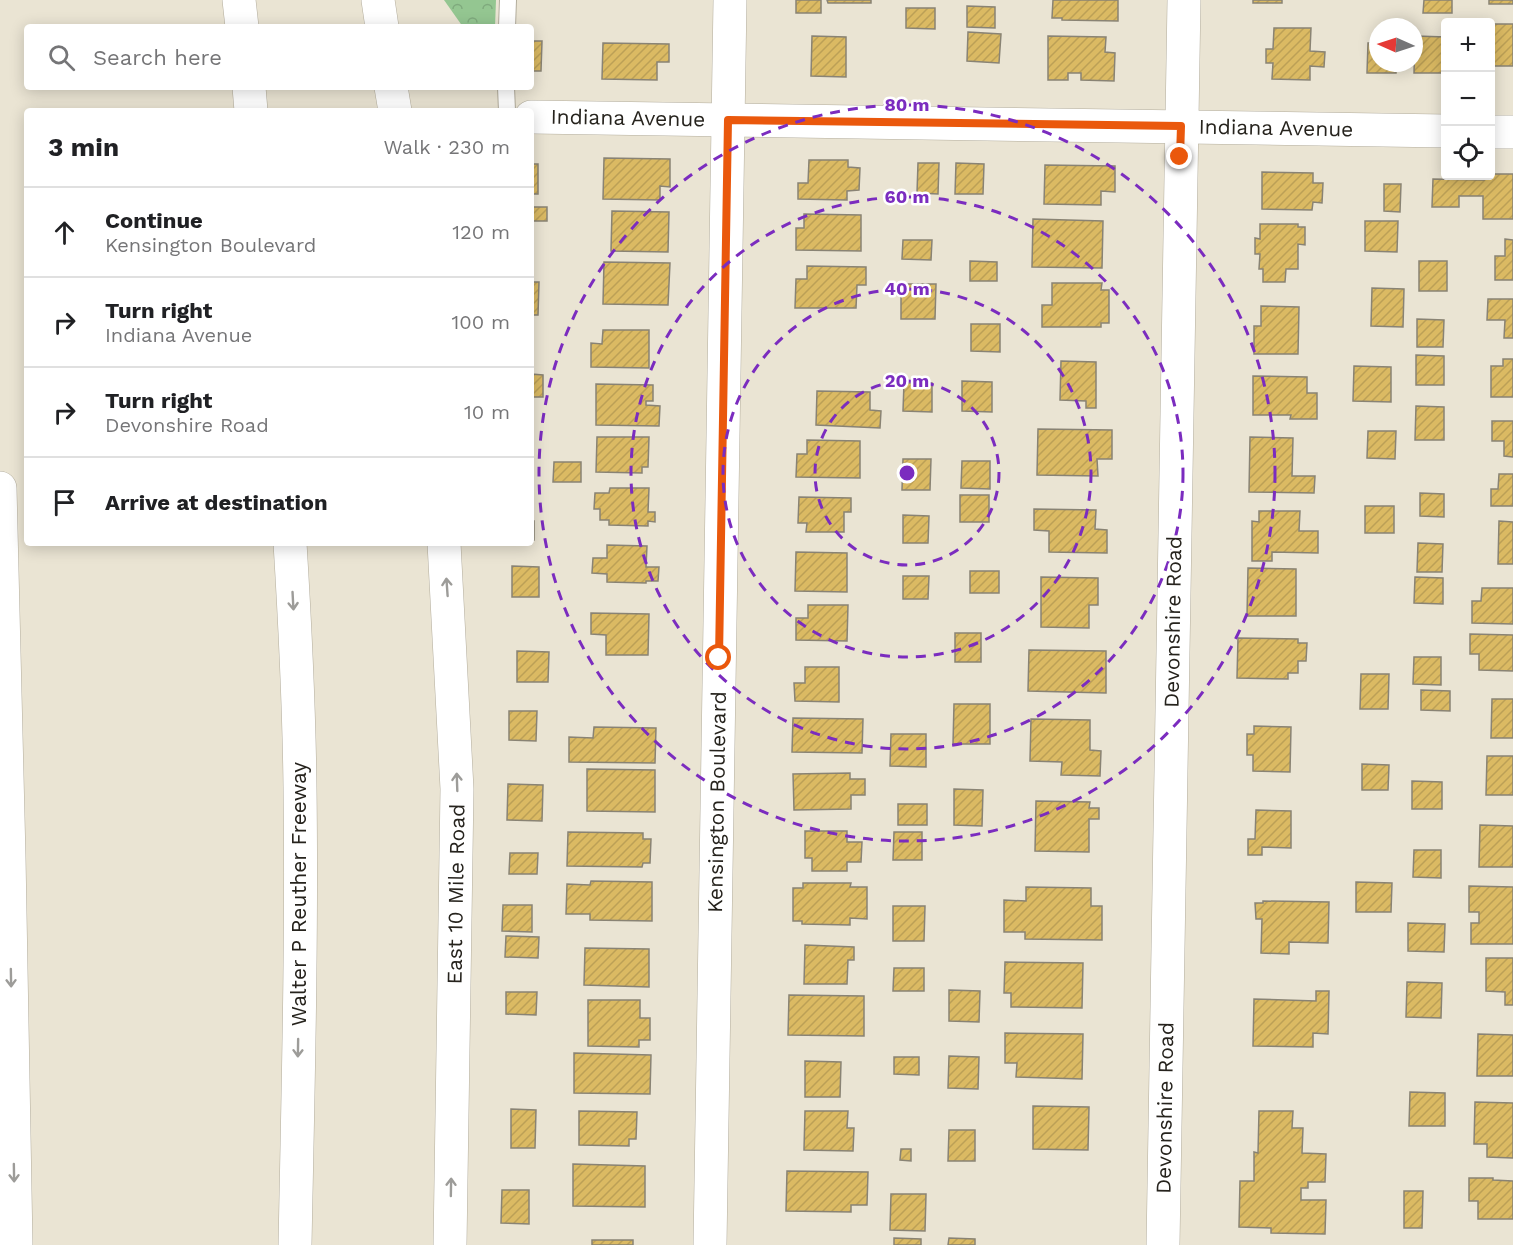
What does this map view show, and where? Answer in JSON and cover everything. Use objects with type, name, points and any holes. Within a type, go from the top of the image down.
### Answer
[{"type":"main road","points":[[239,0],[242,24]]},
{"type":"main road","points":[[378,0],[382,24]]},
{"type":"main road","name":"Kensington Boulevard","points":[[710,1245],[730,0]]},
{"type":"main road","name":"Devonshire Road","points":[[1162,1245],[1184,0]]},
{"type":"main road","points":[[249,90],[251,108]]},
{"type":"main road","points":[[391,90],[394,108]]},
{"type":"main road","name":"Indiana Avenue","points":[[534,117],[1441,131]]},
{"type":"main road","points":[[1495,132],[1513,132]]},
{"type":"main road","points":[[0,488],[16,1245]]},
{"type":"main road","name":"Walter P Reuther Freeway","points":[[290,546],[300,787],[295,1245]]},
{"type":"main road","name":"East 10 Mile Road","points":[[444,546],[457,789],[450,1245]]},
{"type":"lane","points":[[507,24],[508,0]]},
{"type":"lane","points":[[506,90],[507,108]]},
{"type":"green space","points":[[444,0],[496,0],[495,24],[461,24]]},
{"type":"building","points":[[796,0],[821,0],[821,13],[796,13]]},
{"type":"building","points":[[827,0],[871,0],[871,3],[828,3]]},
{"type":"building","points":[[1053,0],[1118,0],[1118,21],[1052,18]]},
{"type":"building","points":[[1253,0],[1282,0],[1282,3],[1253,3]]},
{"type":"building","points":[[1424,0],[1452,0],[1452,13],[1423,13]]},
{"type":"building","points":[[1489,0],[1513,0],[1513,4],[1489,4]]},
{"type":"building","points":[[967,6],[995,7],[995,28],[967,27]]},
{"type":"building","points":[[906,8],[935,8],[935,29],[906,28]]},
{"type":"building","points":[[1495,24],[1513,24],[1513,66],[1495,66]]},
{"type":"building","points":[[1274,28],[1311,28],[1310,51],[1325,52],[1324,67],[1310,66],[1310,80],[1272,79],[1273,63],[1266,63],[1266,49],[1273,49]]},
{"type":"building","points":[[968,32],[1001,34],[999,63],[967,61]]},
{"type":"building","points":[[812,36],[846,37],[846,77],[811,76]]},
{"type":"building","points":[[1048,36],[1106,37],[1105,52],[1115,53],[1114,81],[1081,80],[1081,73],[1068,73],[1068,80],[1048,80]]},
{"type":"building","points":[[1423,36],[1441,37],[1441,73],[1414,73],[1423,72]]},
{"type":"building","points":[[534,41],[542,41],[541,71],[534,71]]},
{"type":"building","points":[[603,43],[669,44],[669,62],[657,62],[657,80],[602,79]]},
{"type":"building","points":[[1369,43],[1369,72],[1396,73],[1367,73]]},
{"type":"building","points":[[604,158],[670,159],[670,187],[660,186],[660,200],[603,199]]},
{"type":"building","points":[[809,160],[848,160],[848,167],[860,168],[859,190],[847,191],[847,200],[798,199],[798,183],[808,183]]},
{"type":"building","points":[[918,163],[939,163],[938,194],[917,193]]},
{"type":"building","points":[[956,163],[984,164],[983,194],[955,194]]},
{"type":"building","points":[[534,164],[538,164],[538,194],[534,194]]},
{"type":"building","points":[[1045,165],[1115,166],[1115,192],[1101,191],[1101,205],[1044,204]]},
{"type":"building","points":[[1262,172],[1313,173],[1313,183],[1323,183],[1322,203],[1313,202],[1312,210],[1262,209]]},
{"type":"building","points":[[1495,174],[1513,174],[1513,219],[1483,219],[1483,196],[1459,196],[1459,207],[1432,207],[1433,179],[1495,180]]},
{"type":"building","points":[[1384,184],[1401,184],[1400,212],[1384,211]]},
{"type":"building","points":[[534,207],[547,207],[547,221],[534,221]]},
{"type":"building","points":[[612,211],[669,212],[668,252],[611,251]]},
{"type":"building","points":[[804,214],[861,215],[861,251],[796,250],[796,228],[804,228]]},
{"type":"building","points":[[1033,219],[1103,221],[1102,268],[1032,267]]},
{"type":"building","points":[[1365,221],[1398,221],[1397,252],[1365,251]]},
{"type":"building","points":[[1260,224],[1298,224],[1298,227],[1305,227],[1305,245],[1298,244],[1298,269],[1286,269],[1285,282],[1263,282],[1263,269],[1259,269],[1260,254],[1255,254],[1255,238],[1260,239]]},
{"type":"building","points":[[1505,239],[1513,240],[1513,280],[1495,280],[1495,256],[1505,256]]},
{"type":"building","points":[[903,240],[932,240],[931,260],[902,259]]},
{"type":"building","points":[[970,261],[997,262],[997,281],[970,281]]},
{"type":"building","points":[[1419,261],[1447,261],[1447,291],[1419,291]]},
{"type":"building","points":[[604,262],[670,263],[668,305],[603,304]]},
{"type":"building","points":[[807,266],[866,267],[866,285],[857,285],[856,308],[795,308],[796,279],[807,279]]},
{"type":"building","points":[[534,282],[539,282],[538,315],[534,315]]},
{"type":"building","points":[[1052,283],[1102,283],[1101,290],[1109,290],[1109,323],[1101,323],[1101,327],[1042,327],[1042,305],[1052,305]]},
{"type":"building","points":[[901,284],[936,284],[935,319],[901,319]]},
{"type":"building","points":[[1372,288],[1404,289],[1403,327],[1371,326]]},
{"type":"building","points":[[1488,299],[1513,299],[1513,338],[1504,338],[1505,320],[1487,320]]},
{"type":"building","points":[[1261,306],[1299,307],[1298,354],[1254,354],[1254,326],[1261,326]]},
{"type":"building","points":[[1417,319],[1444,320],[1443,347],[1417,347]]},
{"type":"building","points":[[971,324],[1000,324],[1000,352],[971,351]]},
{"type":"building","points":[[603,330],[649,330],[649,368],[591,367],[591,343],[602,344]]},
{"type":"building","points":[[1416,355],[1444,356],[1444,385],[1416,385]]},
{"type":"building","points":[[1503,359],[1513,359],[1513,397],[1491,397],[1491,366],[1503,366]]},
{"type":"building","points":[[1061,361],[1096,362],[1096,408],[1086,408],[1086,401],[1060,400]]},
{"type":"building","points":[[1354,366],[1391,367],[1391,402],[1353,401]]},
{"type":"building","points":[[534,374],[543,375],[543,397],[534,397]]},
{"type":"building","points":[[1253,376],[1307,377],[1307,393],[1317,393],[1317,419],[1290,419],[1291,415],[1253,415]]},
{"type":"building","points":[[962,381],[992,382],[992,412],[962,411]]},
{"type":"building","points":[[904,383],[932,383],[932,412],[903,411]]},
{"type":"building","points":[[596,384],[653,385],[653,401],[646,401],[646,405],[660,406],[659,426],[596,425]]},
{"type":"building","points":[[817,391],[870,392],[870,410],[881,411],[880,428],[816,425]]},
{"type":"building","points":[[1416,406],[1444,407],[1444,440],[1415,440]]},
{"type":"building","points":[[1492,421],[1513,421],[1513,457],[1504,456],[1504,441],[1492,441]]},
{"type":"building","points":[[1038,429],[1112,430],[1112,459],[1097,459],[1098,476],[1037,475]]},
{"type":"building","points":[[1368,431],[1396,431],[1395,459],[1367,458]]},
{"type":"building","points":[[597,437],[649,437],[648,467],[642,467],[642,473],[596,472]]},
{"type":"building","points":[[1250,437],[1293,438],[1292,476],[1315,476],[1314,493],[1249,492]]},
{"type":"building","points":[[807,440],[860,441],[860,478],[796,477],[797,454],[807,454]]},
{"type":"building","points":[[903,459],[931,459],[930,490],[902,490]]},
{"type":"building","points":[[962,461],[990,461],[990,489],[961,488]]},
{"type":"building","points":[[554,462],[581,462],[581,482],[553,482]]},
{"type":"building","points":[[1499,474],[1513,474],[1513,506],[1491,506],[1491,489],[1498,489]]},
{"type":"building","points":[[610,488],[649,488],[648,512],[655,512],[655,522],[648,521],[648,526],[609,525],[609,520],[600,520],[600,509],[594,509],[595,493],[609,493]]},
{"type":"building","points":[[1420,493],[1444,494],[1444,517],[1420,516]]},
{"type":"building","points":[[960,495],[989,495],[989,522],[960,522]]},
{"type":"building","points":[[799,497],[851,498],[851,512],[844,512],[844,532],[806,532],[807,523],[798,523]]},
{"type":"building","points":[[1365,506],[1394,506],[1394,533],[1365,533]]},
{"type":"building","points":[[1034,509],[1096,510],[1095,529],[1107,530],[1107,553],[1049,552],[1049,531],[1034,530]]},
{"type":"building","points":[[1259,511],[1300,511],[1299,531],[1318,531],[1318,553],[1272,552],[1272,561],[1252,561],[1252,521],[1259,522]]},
{"type":"building","points":[[903,515],[929,516],[928,543],[903,543]]},
{"type":"building","points":[[1499,521],[1513,522],[1513,564],[1498,564]]},
{"type":"building","points":[[1418,543],[1443,544],[1442,572],[1417,572]]},
{"type":"building","points":[[607,545],[647,546],[646,567],[659,567],[658,581],[607,582],[607,574],[592,573],[593,558],[607,558]]},
{"type":"building","points":[[796,552],[847,553],[847,592],[795,591]]},
{"type":"building","points":[[512,566],[539,567],[539,597],[512,597]]},
{"type":"building","points":[[1248,568],[1296,569],[1296,616],[1247,616]]},
{"type":"building","points":[[970,571],[999,571],[999,593],[970,593]]},
{"type":"building","points":[[903,576],[929,576],[928,599],[903,599]]},
{"type":"building","points":[[1041,577],[1098,578],[1098,605],[1089,605],[1089,628],[1041,627]]},
{"type":"building","points":[[1415,577],[1443,578],[1443,604],[1414,603]]},
{"type":"building","points":[[1482,588],[1513,588],[1513,624],[1472,623],[1472,601],[1481,601]]},
{"type":"building","points":[[808,605],[848,605],[847,641],[796,640],[796,618],[808,618]]},
{"type":"building","points":[[591,613],[649,614],[648,655],[606,655],[606,635],[591,634]]},
{"type":"building","points":[[955,633],[981,633],[981,662],[955,662]]},
{"type":"building","points":[[1470,634],[1513,635],[1513,671],[1479,670],[1479,654],[1470,654]]},
{"type":"building","points":[[1238,638],[1298,639],[1298,643],[1307,643],[1306,661],[1298,661],[1298,673],[1288,673],[1288,679],[1237,678]]},
{"type":"building","points":[[1029,650],[1106,651],[1106,693],[1028,691]]},
{"type":"building","points":[[517,651],[549,652],[548,682],[517,682]]},
{"type":"building","points":[[1414,657],[1441,657],[1441,685],[1413,684]]},
{"type":"building","points":[[805,667],[839,667],[839,702],[795,701],[794,683],[805,683]]},
{"type":"building","points":[[1361,674],[1389,674],[1388,709],[1360,709]]},
{"type":"building","points":[[1421,690],[1450,691],[1450,711],[1421,710]]},
{"type":"building","points":[[1492,699],[1513,699],[1513,738],[1491,738]]},
{"type":"building","points":[[954,704],[990,704],[990,744],[953,744]]},
{"type":"building","points":[[509,711],[537,711],[536,741],[509,740]]},
{"type":"building","points":[[793,718],[863,719],[862,753],[792,752]]},
{"type":"building","points":[[1031,719],[1090,720],[1090,750],[1101,751],[1100,776],[1061,775],[1062,762],[1030,761]]},
{"type":"building","points":[[1254,726],[1291,727],[1290,772],[1253,771],[1253,755],[1247,755],[1247,734],[1254,734]]},
{"type":"building","points":[[594,727],[656,728],[655,763],[569,762],[569,737],[593,738]]},
{"type":"building","points":[[891,734],[926,734],[926,767],[890,766]]},
{"type":"building","points":[[1487,756],[1513,756],[1513,795],[1486,795]]},
{"type":"building","points":[[1362,764],[1389,765],[1388,790],[1362,790]]},
{"type":"building","points":[[587,769],[655,770],[655,812],[587,811]]},
{"type":"building","points":[[850,773],[850,779],[865,779],[865,795],[851,795],[851,809],[794,810],[793,774]]},
{"type":"building","points":[[1412,781],[1442,782],[1442,809],[1412,809]]},
{"type":"building","points":[[508,784],[543,785],[542,821],[507,820]]},
{"type":"building","points":[[954,789],[983,790],[982,826],[954,825]]},
{"type":"building","points":[[1036,801],[1090,802],[1089,808],[1099,808],[1099,819],[1089,819],[1089,852],[1035,851]]},
{"type":"building","points":[[898,804],[927,804],[927,825],[898,825]]},
{"type":"building","points":[[1256,810],[1291,811],[1291,848],[1262,847],[1262,855],[1248,855],[1248,839],[1255,839]]},
{"type":"building","points":[[1480,825],[1513,826],[1513,867],[1479,867]]},
{"type":"building","points":[[805,831],[847,831],[847,842],[862,842],[861,862],[847,862],[847,871],[812,871],[812,858],[805,858]]},
{"type":"building","points":[[568,832],[643,833],[643,839],[651,839],[650,863],[643,863],[642,867],[567,866]]},
{"type":"building","points":[[894,832],[922,832],[922,860],[893,860]]},
{"type":"building","points":[[1414,850],[1441,850],[1441,878],[1413,877]]},
{"type":"building","points":[[510,853],[538,853],[537,874],[509,874]]},
{"type":"building","points":[[591,881],[652,882],[652,921],[590,920],[590,914],[566,914],[567,884],[590,885]]},
{"type":"building","points":[[1356,882],[1392,883],[1391,912],[1356,912]]},
{"type":"building","points":[[803,883],[851,883],[850,887],[867,887],[867,919],[850,918],[850,925],[802,924],[802,921],[793,921],[793,888],[803,888]]},
{"type":"building","points":[[1469,886],[1513,887],[1513,944],[1471,944],[1471,923],[1479,923],[1479,912],[1469,912]]},
{"type":"building","points":[[1026,887],[1091,888],[1091,906],[1102,906],[1102,940],[1025,939],[1025,932],[1004,932],[1004,900],[1026,901]]},
{"type":"building","points":[[1263,901],[1329,902],[1328,943],[1289,942],[1289,954],[1261,953],[1262,919],[1256,919],[1255,903],[1263,903]]},
{"type":"building","points":[[503,905],[532,905],[532,932],[502,931]]},
{"type":"building","points":[[893,906],[925,906],[924,941],[893,941]]},
{"type":"building","points":[[1408,923],[1445,924],[1444,952],[1408,951]]},
{"type":"building","points":[[506,936],[539,937],[538,958],[505,957]]},
{"type":"building","points":[[805,945],[854,947],[854,960],[848,960],[847,984],[804,984]]},
{"type":"building","points":[[585,948],[649,949],[649,987],[584,985]]},
{"type":"building","points":[[1486,958],[1513,958],[1513,1005],[1505,1005],[1505,992],[1486,991]]},
{"type":"building","points":[[1005,962],[1083,963],[1082,1008],[1011,1007],[1011,993],[1004,993]]},
{"type":"building","points":[[894,968],[924,968],[924,991],[893,991]]},
{"type":"building","points":[[1407,982],[1442,983],[1441,1018],[1406,1017]]},
{"type":"building","points":[[949,990],[980,991],[979,1022],[949,1021]]},
{"type":"building","points":[[1316,991],[1329,991],[1328,1034],[1313,1033],[1313,1047],[1253,1046],[1254,999],[1316,1001]]},
{"type":"building","points":[[506,992],[537,992],[536,1015],[506,1014]]},
{"type":"building","points":[[789,995],[864,996],[864,1036],[788,1035]]},
{"type":"building","points":[[588,1000],[640,1000],[640,1018],[650,1018],[650,1040],[639,1040],[639,1047],[588,1046]]},
{"type":"building","points":[[1005,1033],[1083,1034],[1082,1079],[1016,1077],[1017,1063],[1005,1063]]},
{"type":"building","points":[[1478,1034],[1513,1035],[1513,1076],[1477,1076]]},
{"type":"building","points":[[574,1053],[651,1055],[650,1094],[574,1093]]},
{"type":"building","points":[[949,1056],[979,1057],[978,1089],[948,1088]]},
{"type":"building","points":[[894,1057],[919,1057],[919,1075],[894,1074]]},
{"type":"building","points":[[805,1061],[841,1062],[840,1097],[805,1097]]},
{"type":"building","points":[[1410,1092],[1445,1093],[1445,1126],[1409,1126]]},
{"type":"building","points":[[1475,1102],[1513,1103],[1513,1158],[1487,1157],[1487,1144],[1474,1144]]},
{"type":"building","points":[[1033,1106],[1089,1107],[1088,1150],[1033,1149]]},
{"type":"building","points":[[511,1109],[536,1110],[535,1148],[511,1148]]},
{"type":"building","points":[[579,1111],[637,1112],[636,1139],[629,1139],[629,1146],[579,1145]]},
{"type":"building","points":[[805,1111],[848,1111],[847,1128],[854,1128],[853,1151],[804,1150]]},
{"type":"building","points":[[1259,1111],[1293,1111],[1292,1128],[1303,1128],[1302,1153],[1326,1154],[1325,1182],[1308,1182],[1308,1188],[1301,1188],[1301,1200],[1326,1200],[1325,1234],[1271,1233],[1271,1228],[1239,1227],[1240,1181],[1254,1181],[1254,1152],[1258,1153]]},
{"type":"building","points":[[949,1130],[975,1130],[975,1161],[948,1161]]},
{"type":"building","points":[[901,1149],[911,1149],[911,1161],[900,1160]]},
{"type":"building","points":[[573,1164],[645,1166],[645,1207],[573,1206]]},
{"type":"building","points":[[787,1171],[868,1172],[867,1205],[851,1205],[851,1212],[786,1211]]},
{"type":"building","points":[[1469,1178],[1513,1181],[1513,1219],[1478,1219],[1478,1201],[1469,1201]]},
{"type":"building","points":[[502,1190],[529,1190],[529,1224],[501,1223]]},
{"type":"building","points":[[1404,1191],[1423,1191],[1422,1228],[1404,1228]]},
{"type":"building","points":[[891,1194],[926,1194],[925,1231],[890,1230]]},
{"type":"building","points":[[894,1238],[921,1239],[921,1245],[894,1245]]},
{"type":"building","points":[[949,1238],[975,1239],[975,1245],[948,1245]]},
{"type":"building","points":[[592,1240],[633,1240],[633,1245],[592,1245]]},
{"type":"route","points":[[719,658],[728,120],[1181,126],[1180,157]]}]
